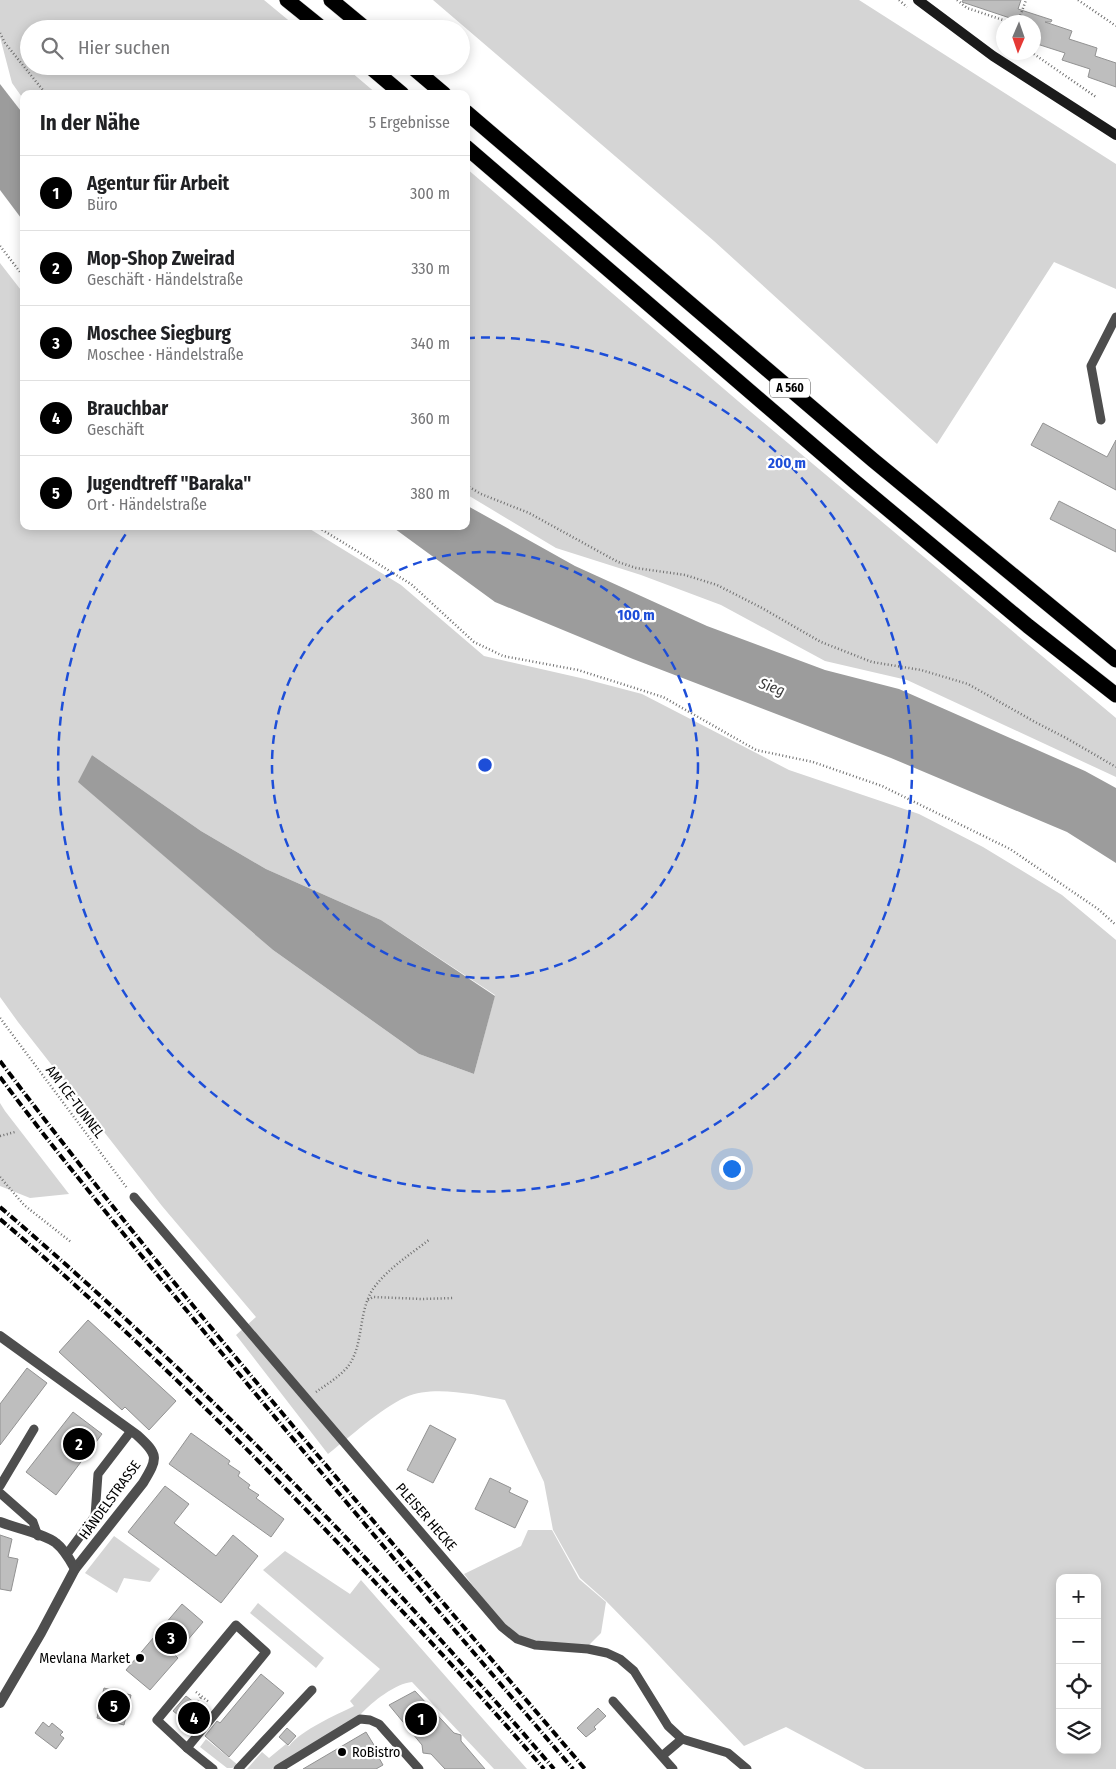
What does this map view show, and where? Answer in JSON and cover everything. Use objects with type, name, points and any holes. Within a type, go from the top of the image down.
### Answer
[{"type":"highway","points":[[287,0],[312,20]]},
{"type":"highway","points":[[331,0],[355,20]]},
{"type":"highway","points":[[380,75],[397,90]]},
{"type":"highway","points":[[422,75],[439,90]]},
{"type":"highway","name":"A 560","points":[[470,115],[873,460],[1116,660]]},
{"type":"highway","name":"A 560","points":[[470,150],[861,487],[1028,626],[1116,695]]},
{"type":"street","points":[[918,0],[993,56],[1116,135]]},
{"type":"street","name":"HÄNDELSTRASSE","points":[[0,1336],[131,1431],[150,1446],[154,1452],[152,1466],[142,1483],[75,1569],[0,1703]]},
{"type":"street","points":[[0,1522],[49,1539],[57,1544],[67,1554],[75,1569]]},
{"type":"lane","points":[[1100,420],[1091,366],[1116,317]]},
{"type":"lane","name":"PLEISER HECKE","points":[[134,1198],[502,1627],[518,1639],[535,1644],[556,1648],[588,1649],[607,1652],[620,1659],[634,1671],[668,1726],[682,1739],[728,1754],[747,1769]]},
{"type":"lane","points":[[0,1486],[34,1429]]},
{"type":"lane","points":[[67,1554],[95,1516],[98,1474],[131,1431]]},
{"type":"lane","points":[[0,1493],[33,1522],[38,1536]]},
{"type":"lane","points":[[187,1748],[266,1652],[236,1625],[157,1720],[187,1748],[213,1769]]},
{"type":"lane","points":[[238,1769],[312,1690]]},
{"type":"lane","points":[[613,1701],[673,1769]]},
{"type":"lane","points":[[278,1769],[360,1720],[370,1720],[379,1724],[419,1769]]},
{"type":"lane","points":[[662,1756],[682,1739]]},
{"type":"path","points":[[957,0],[967,8],[996,18]]},
{"type":"path","points":[[1021,15],[1026,0]]},
{"type":"path","points":[[1078,0],[1116,26]]},
{"type":"path","points":[[0,33],[5,43],[20,62]]},
{"type":"path","points":[[1041,59],[1096,97]]},
{"type":"path","points":[[31,75],[43,90]]},
{"type":"path","points":[[0,246],[20,272]]},
{"type":"path","points":[[470,488],[480,494],[529,513],[618,562],[636,568],[685,575],[717,585],[821,642],[872,662],[921,670],[968,684],[1116,767]]},
{"type":"path","points":[[323,530],[411,584],[474,642],[503,656],[578,670],[663,697],[756,750],[813,762],[882,786],[1010,849],[1098,908],[1116,925]]},
{"type":"path","name":"AM ICE-TUNNEL","points":[[0,1018],[134,1198]]},
{"type":"path","points":[[0,1136],[16,1132]]},
{"type":"path","points":[[0,1177],[24,1205],[71,1242]]},
{"type":"path","points":[[307,1399],[342,1373],[348,1365],[355,1353],[362,1315],[374,1288],[393,1268],[430,1239]]},
{"type":"path","points":[[367,1301],[373,1297],[422,1300],[454,1298]]},
{"type":"path","points":[[187,1684],[218,1710]]},
{"type":"path","points":[[196,1704],[202,1696]]},
{"type":"shaded area","points":[[0,0],[264,0],[288,20],[20,20],[20,75],[355,75],[372,90],[20,90],[20,94],[12,83],[0,37]]},
{"type":"shaded area","points":[[433,0],[859,0],[1116,164],[1116,289],[1054,262],[937,444],[714,241],[470,32],[470,20],[456,20]]},
{"type":"shaded area","points":[[470,171],[745,407],[1116,718],[1116,777],[907,680],[825,661],[721,605],[641,575],[556,548],[470,496]]},
{"type":"shaded area","points":[[0,263],[20,289],[20,530],[312,530],[401,585],[484,656],[642,694],[789,770],[919,814],[983,847],[1062,895],[1116,940],[1116,1769],[865,1769],[786,1727],[744,1746],[649,1645],[606,1601],[580,1578],[553,1530],[544,1482],[505,1400],[455,1392],[417,1393],[386,1408],[328,1454],[236,1335],[256,1317],[162,1206],[0,997]],"holes":[[[92,755],[201,831],[266,869],[381,920],[495,995],[474,1074],[419,1054],[273,950],[79,782]]]},
{"type":"shaded area","points":[[0,1103],[69,1194],[30,1198],[0,1186]]},
{"type":"shaded area","points":[[528,1530],[552,1530],[579,1579],[606,1602],[601,1633],[589,1645],[544,1642],[519,1635],[505,1624],[464,1574],[521,1546]]},
{"type":"shaded area","points":[[114,1536],[160,1569],[150,1582],[124,1578],[117,1593],[85,1573]]},
{"type":"shaded area","points":[[285,1551],[350,1594],[361,1580],[527,1769],[494,1769],[412,1682],[392,1689],[371,1704],[361,1714],[272,1769],[247,1769],[262,1752],[269,1758],[286,1744],[289,1746],[310,1729],[354,1706],[350,1701],[380,1669],[263,1570]]},
{"type":"shaded area","points":[[258,1603],[324,1658],[316,1668],[250,1613]]},
{"type":"shaded area","points":[[206,1739],[238,1765],[227,1768],[200,1747]]},
{"type":"water","points":[[0,84],[20,110],[20,217],[0,190]]},
{"type":"water","name":"Sieg","points":[[470,507],[575,566],[707,626],[825,670],[899,689],[1085,771],[1116,788],[1116,863],[1067,832],[891,758],[633,659],[495,602],[396,530],[470,530]]},
{"type":"water","points":[[92,755],[201,831],[266,869],[381,920],[495,996],[474,1074],[419,1054],[273,950],[78,782]]},
{"type":"building","points":[[963,0],[1021,0],[1018,9],[1037,15],[1001,15],[962,2]]},
{"type":"building","points":[[1041,16],[1052,20],[1051,22],[1045,22],[1072,31],[1069,39],[1097,48],[1095,56],[1116,63],[1116,87],[1088,77],[1090,69],[1062,60],[1065,53],[1041,45]]},
{"type":"building","points":[[1043,423],[1107,457],[1116,440],[1116,490],[1031,445]]},
{"type":"building","points":[[1059,501],[1116,530],[1116,552],[1050,519]]},
{"type":"building","points":[[88,1320],[176,1401],[149,1430],[125,1407],[122,1410],[59,1352]]},
{"type":"building","points":[[27,1368],[47,1383],[0,1445],[0,1404]]},
{"type":"building","points":[[73,1412],[102,1434],[56,1495],[26,1472]]},
{"type":"building","points":[[430,1425],[456,1439],[433,1483],[407,1470]]},
{"type":"building","points":[[191,1433],[230,1461],[228,1464],[240,1472],[238,1476],[250,1485],[248,1488],[259,1495],[256,1498],[284,1519],[271,1537],[169,1464]]},
{"type":"building","points":[[490,1478],[511,1488],[509,1492],[528,1501],[515,1528],[475,1509]]},
{"type":"building","points":[[165,1486],[189,1504],[174,1523],[216,1556],[233,1535],[258,1556],[221,1603],[128,1532]]},
{"type":"building","points":[[0,1535],[12,1539],[8,1557],[18,1559],[11,1591],[0,1589]]},
{"type":"building","points":[[182,1604],[203,1622],[175,1655],[178,1658],[150,1690],[126,1670]]},
{"type":"building","points":[[261,1674],[284,1693],[229,1757],[205,1736],[217,1721],[220,1723]]},
{"type":"building","points":[[104,1688],[131,1695],[124,1725],[97,1718]]},
{"type":"building","points":[[415,1691],[454,1733],[461,1735],[461,1741],[485,1769],[445,1769],[431,1754],[423,1753],[422,1745],[389,1705]]},
{"type":"building","points":[[186,1696],[208,1713],[195,1728],[173,1711]]},
{"type":"building","points":[[598,1708],[606,1716],[594,1727],[596,1729],[586,1737],[577,1728]]},
{"type":"building","points":[[43,1722],[49,1727],[52,1723],[63,1732],[60,1735],[64,1738],[56,1749],[35,1733]]},
{"type":"building","points":[[287,1728],[296,1736],[288,1745],[279,1737]]},
{"type":"building","points":[[366,1732],[377,1750],[375,1751],[383,1765],[376,1769],[303,1769]]},
{"type":"railway","points":[[0,1061],[141,1242],[214,1331],[361,1507],[585,1769]]},
{"type":"railway","points":[[0,1077],[94,1198],[239,1374],[573,1769]]},
{"type":"railway","points":[[0,1207],[147,1339],[288,1477],[423,1621],[554,1769]]},
{"type":"railway","points":[[0,1219],[131,1337],[258,1460],[417,1628],[544,1769]]},
{"type":"place","name":"Mop-Shop Zweirad","points":[[79,1444]]},
{"type":"place","name":"Moschee Siegburg","points":[[171,1638]]},
{"type":"place","name":"Mevlana Market","points":[[140,1658]]},
{"type":"place","name":"Jugendtreff \"Baraka\"","points":[[114,1706]]},
{"type":"place","name":"Brauchbar","points":[[194,1718]]},
{"type":"place","name":"Agentur für Arbeit","points":[[421,1719]]},
{"type":"place","name":"RoBistro","points":[[342,1752]]}]
